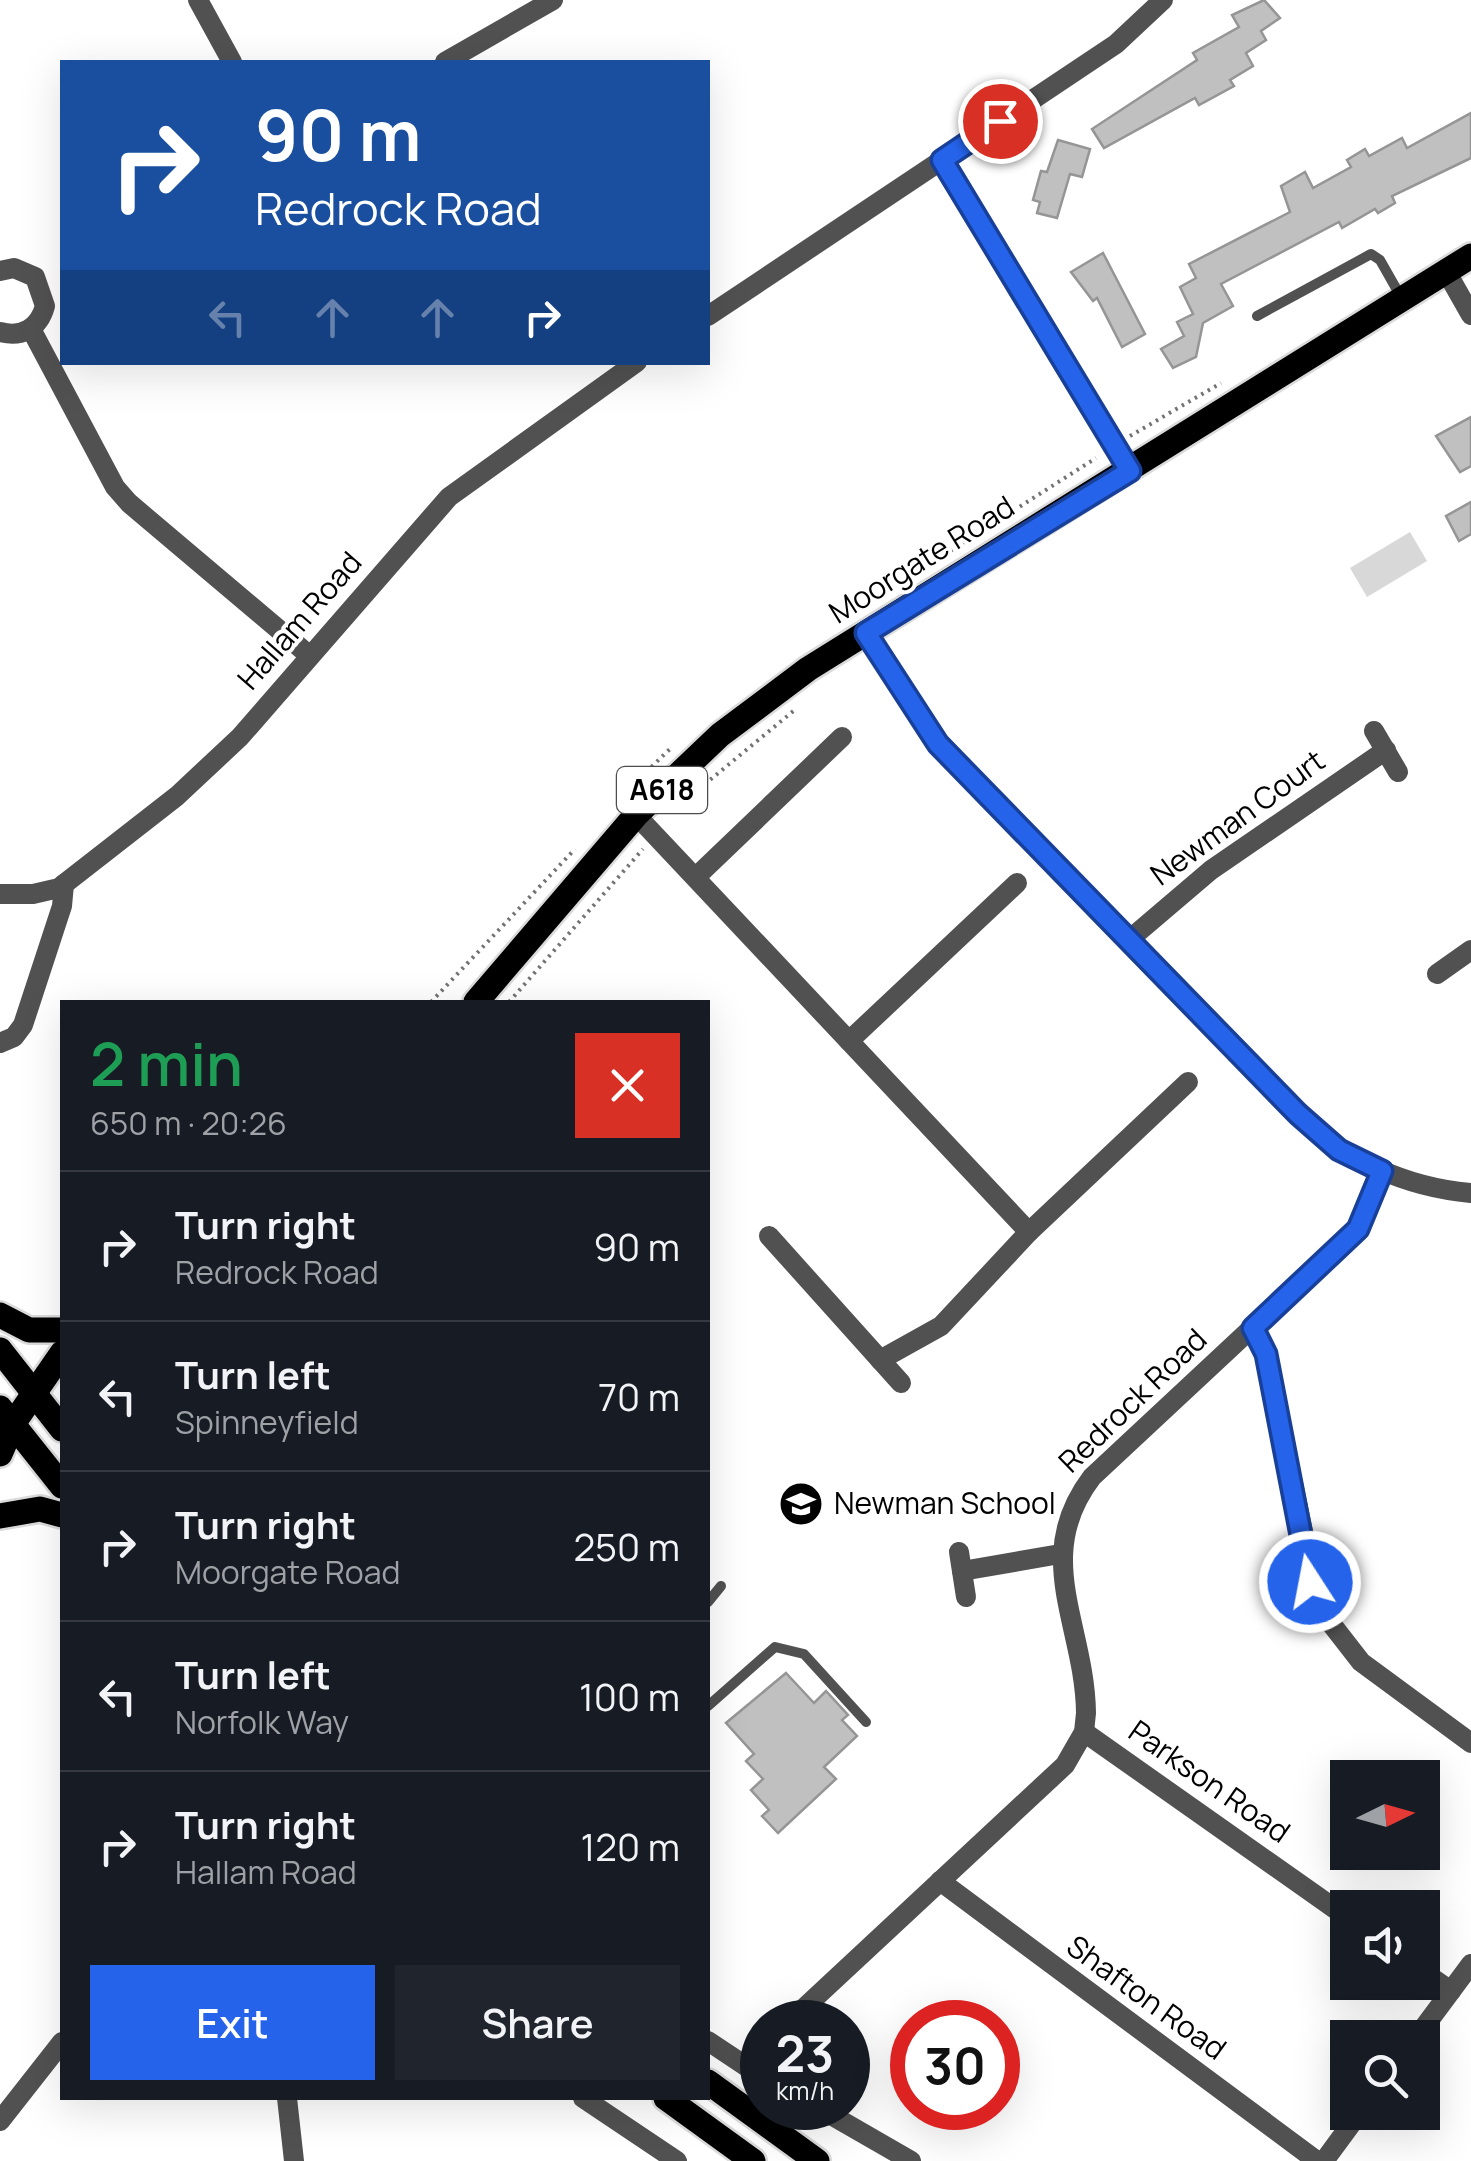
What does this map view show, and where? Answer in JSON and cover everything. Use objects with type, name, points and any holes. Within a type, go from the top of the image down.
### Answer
[{"type":"main road","name":"Moorgate Road","points":[[478,1000],[636,815],[743,717],[866,633],[1471,256]]},
{"type":"main road","points":[[0,1316],[29,1330],[60,1330]]},
{"type":"main road","points":[[0,1350],[60,1427]]},
{"type":"main road","points":[[0,1454],[7,1416],[34,1395],[60,1356]]},
{"type":"main road","points":[[7,1416],[60,1483]]},
{"type":"main road","points":[[0,1516],[40,1509],[60,1514]]},
{"type":"main road","points":[[710,2083],[816,2161]]},
{"type":"main road","points":[[669,2100],[753,2161]]},
{"type":"street","points":[[198,0],[231,60]]},
{"type":"street","points":[[449,60],[554,0]]},
{"type":"street","points":[[710,315],[1116,44],[1163,0]]},
{"type":"street","points":[[942,160],[1130,471]]},
{"type":"street","points":[[0,271],[25,271],[54,292],[31,329],[16,334],[0,332]]},
{"type":"street","points":[[1446,271],[1471,315]]},
{"type":"street","points":[[31,329],[115,487],[128,503],[310,656]]},
{"type":"street","name":"Hallam Road","points":[[0,894],[33,894],[64,884],[177,796],[240,737],[450,497],[633,365]]},
{"type":"street","points":[[866,633],[938,744],[1308,1124],[1339,1150],[1382,1171],[1428,1186],[1471,1193]]},
{"type":"street","points":[[1374,731],[1398,772]]},
{"type":"street","points":[[697,876],[842,737]]},
{"type":"street","name":"Newman Court","points":[[1130,939],[1211,870],[1386,750]]},
{"type":"street","points":[[636,815],[1029,1232]]},
{"type":"street","points":[[849,1041],[1017,882]]},
{"type":"street","points":[[0,1043],[14,1037],[23,1025],[62,906],[64,884]]},
{"type":"street","points":[[1437,974],[1471,950]]},
{"type":"street","points":[[880,1360],[941,1326],[1029,1232],[1188,1082]]},
{"type":"street","name":"Redrock Road","points":[[1084,1732],[1086,1693],[1060,1554],[1065,1523],[1092,1477],[1358,1229],[1382,1171]]},
{"type":"street","points":[[770,1236],[902,1382]]},
{"type":"street","points":[[1253,1328],[1266,1354],[1319,1608],[1360,1662],[1471,1743]]},
{"type":"street","points":[[966,1597],[960,1561],[1060,1554]]},
{"type":"street","points":[[812,2000],[1065,1765],[1084,1732]]},
{"type":"street","name":"Parkson Road","points":[[1084,1732],[1330,1905]]},
{"type":"street","name":"Shafton Road","points":[[940,1882],[1320,2161]]},
{"type":"street","points":[[1429,2020],[1471,1964]]},
{"type":"street","points":[[1440,1984],[1450,1991]]},
{"type":"street","points":[[710,2042],[740,2062]]},
{"type":"street","points":[[0,2121],[60,2045]]},
{"type":"street","points":[[288,2100],[294,2161]]},
{"type":"street","points":[[585,2100],[677,2161]]},
{"type":"street","points":[[857,2130],[911,2161]]},
{"type":"street","points":[[1320,2161],[1345,2130]]},
{"type":"lane","points":[[1257,316],[1371,254],[1380,260],[1402,298]]},
{"type":"lane","points":[[710,1600],[721,1586]]},
{"type":"lane","points":[[710,1704],[775,1647],[804,1654],[866,1722]]},
{"type":"path","points":[[690,797],[810,697]]},
{"type":"path","points":[[511,1000],[656,835]]},
{"type":"shaded area","points":[[1410,532],[1427,561],[1367,597],[1350,568]]},
{"type":"building","points":[[1264,0],[1280,18],[1261,31],[1266,40],[1246,53],[1253,66],[1230,80],[1234,86],[1199,105],[1195,98],[1104,148],[1092,129],[1197,60],[1193,53],[1239,27],[1232,15]]},
{"type":"building","points":[[1471,113],[1471,158],[1392,196],[1395,203],[1378,213],[1375,209],[1342,228],[1339,222],[1221,284],[1233,306],[1203,323],[1196,357],[1173,368],[1161,349],[1184,336],[1177,322],[1193,314],[1180,287],[1196,278],[1189,264],[1290,212],[1281,186],[1305,172],[1313,188],[1351,167],[1347,160],[1365,149],[1369,156],[1402,138],[1407,148]]},
{"type":"building","points":[[1058,140],[1090,149],[1082,177],[1070,174],[1057,218],[1037,213],[1040,202],[1033,200],[1041,171],[1047,172]]},
{"type":"building","points":[[1103,253],[1145,334],[1122,347],[1097,298],[1093,301],[1071,272]]},
{"type":"building","points":[[1471,417],[1471,466],[1460,472],[1436,436]]},
{"type":"building","points":[[1471,502],[1471,534],[1459,541],[1446,516]]},
{"type":"building","points":[[786,1673],[814,1703],[826,1691],[848,1715],[842,1720],[857,1736],[824,1767],[836,1779],[778,1833],[762,1816],[769,1810],[751,1790],[763,1779],[746,1761],[754,1754],[726,1723]]},
{"type":"place","name":"Newman School","points":[[801,1504]]},
{"type":"route","points":[[1000,121],[942,160],[1130,471],[866,633],[938,744],[1298,1114],[1339,1150],[1382,1171],[1368,1213],[1358,1229],[1253,1328],[1266,1354],[1310,1582]]}]
